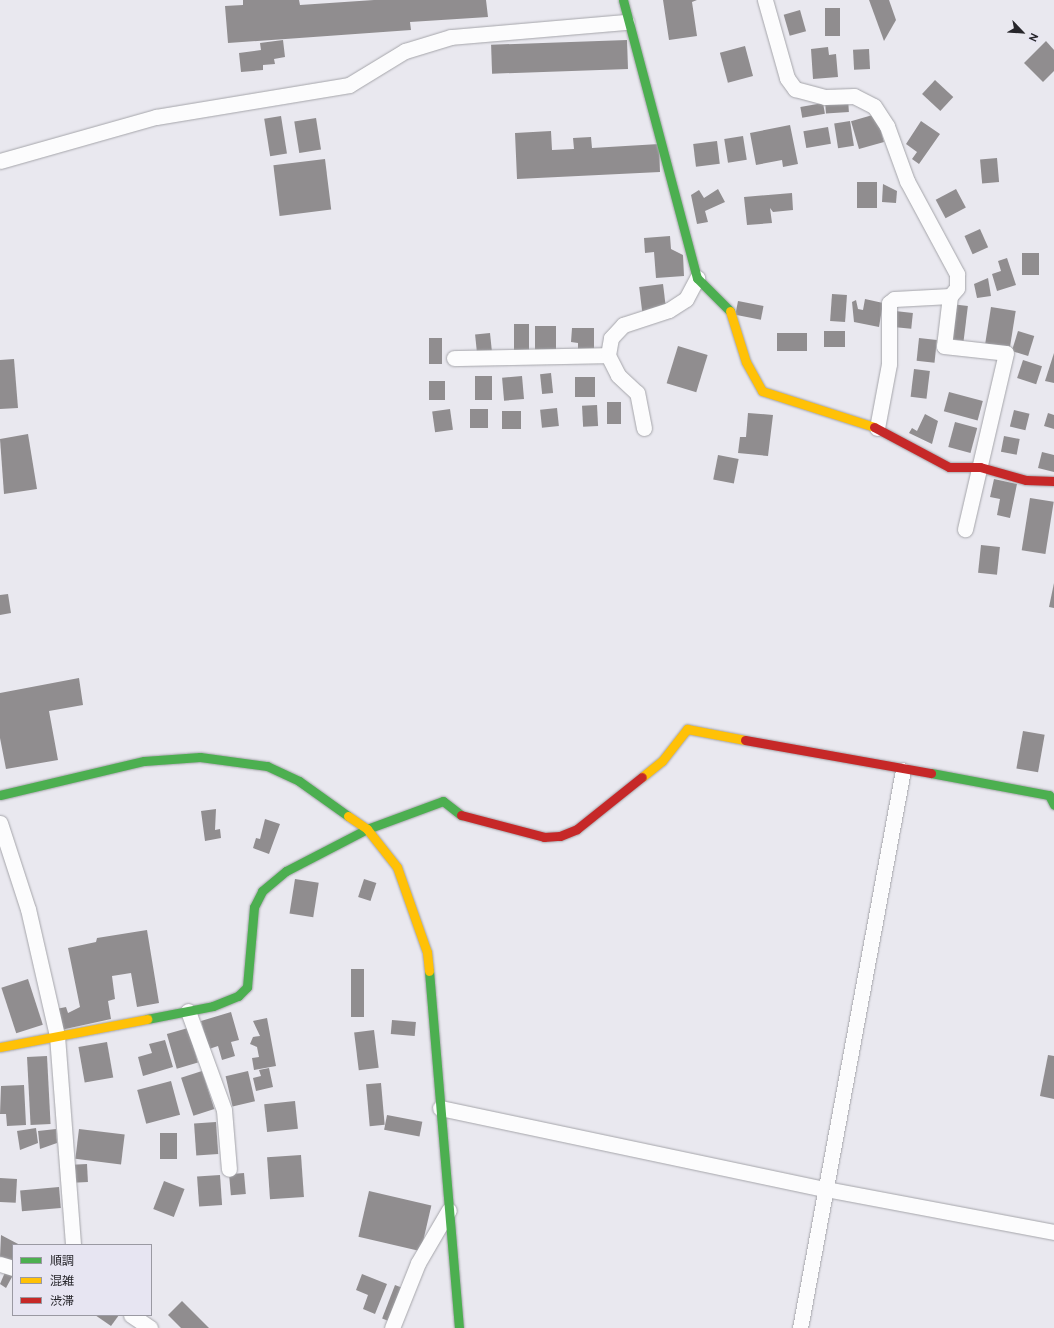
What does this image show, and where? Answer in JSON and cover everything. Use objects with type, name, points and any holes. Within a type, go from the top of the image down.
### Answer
[{"type":"street","points":[[623,0],[626,22],[697,278],[727,305],[736,324],[746,362],[762,391],[877,428],[949,467],[980,467],[1026,480],[1054,481]]},
{"type":"street","points":[[765,0],[787,78],[795,89],[825,97],[854,96],[874,106],[882,119],[907,181],[957,274],[957,288],[950,296],[944,346],[1006,353],[965,529]]},
{"type":"street","points":[[0,161],[156,118],[349,85],[405,51],[451,37],[626,22]]},
{"type":"street","points":[[644,428],[637,393],[618,375],[608,355],[611,338],[623,324],[670,310],[686,299],[697,278]]},
{"type":"street","points":[[877,428],[889,364],[889,303],[894,299],[950,296]]},
{"type":"street","points":[[454,358],[608,355]]},
{"type":"street","points":[[0,1047],[188,1011],[238,996],[247,987],[254,907],[262,891],[286,871],[368,829],[443,801],[455,814],[544,837],[560,836],[577,829],[662,761],[687,729],[903,770],[1049,795],[1054,805]]},
{"type":"street","points":[[0,795],[144,761],[233,759],[267,766],[299,780],[368,829],[397,867],[427,952],[459,1328]]},
{"type":"street","points":[[800,1328],[903,770]]},
{"type":"street","points":[[0,822],[28,909],[57,1036],[73,1244]]},
{"type":"street","points":[[188,1011],[224,1110],[229,1169]]},
{"type":"street","points":[[440,1108],[826,1190],[1054,1232]]},
{"type":"street","points":[[392,1328],[418,1264],[449,1210]]},
{"type":"street","points":[[0,1264],[12,1268]]},
{"type":"street","points":[[133,1316],[150,1328]]},
{"type":"building","points":[[243,0],[299,0],[300,5],[374,0],[486,0],[488,17],[410,22],[411,30],[228,43],[225,6],[243,5]]},
{"type":"building","points":[[663,0],[697,0],[692,2],[697,36],[669,40]]},
{"type":"building","points":[[869,0],[889,0],[896,20],[884,41]]},
{"type":"building","points":[[825,8],[840,8],[840,36],[825,36]]},
{"type":"building","points":[[800,10],[806,31],[790,36],[784,15]]},
{"type":"building","points":[[283,40],[285,57],[274,59],[275,64],[263,65],[263,70],[241,72],[239,53],[261,50],[260,43]]},
{"type":"building","points":[[627,40],[628,69],[492,74],[491,45]]},
{"type":"building","points":[[1046,41],[1054,50],[1054,71],[1043,82],[1024,63]]},
{"type":"building","points":[[745,46],[753,76],[728,83],[720,53]]},
{"type":"building","points":[[828,47],[829,55],[836,54],[838,77],[813,79],[811,49]]},
{"type":"building","points":[[869,49],[870,69],[854,70],[853,50]]},
{"type":"building","points":[[935,80],[953,97],[940,111],[922,94]]},
{"type":"building","points":[[848,99],[849,112],[826,114],[825,101]]},
{"type":"building","points":[[823,103],[825,114],[802,118],[800,107]]},
{"type":"building","points":[[876,114],[884,142],[859,149],[851,121]]},
{"type":"building","points":[[281,116],[287,154],[270,156],[264,119]]},
{"type":"building","points":[[316,118],[321,150],[299,153],[294,121]]},
{"type":"building","points":[[850,121],[854,146],[838,148],[834,124]]},
{"type":"building","points":[[921,121],[940,134],[919,164],[912,159],[917,152],[906,144]]},
{"type":"building","points":[[790,125],[798,164],[783,167],[782,160],[756,165],[750,133]]},
{"type":"building","points":[[828,127],[831,144],[806,148],[803,131]]},
{"type":"building","points":[[551,131],[552,150],[574,149],[573,138],[591,137],[592,148],[659,144],[660,172],[517,179],[515,133]]},
{"type":"building","points":[[743,136],[747,160],[728,163],[724,139]]},
{"type":"building","points":[[717,141],[720,164],[696,167],[693,144]]},
{"type":"building","points":[[997,158],[999,182],[982,183],[980,159]]},
{"type":"building","points":[[325,159],[331,210],[280,216],[273,165]]},
{"type":"building","points":[[857,182],[877,182],[877,208],[857,208]]},
{"type":"building","points":[[883,184],[897,191],[896,203],[882,202]]},
{"type":"building","points":[[718,189],[725,202],[705,211],[708,222],[697,224],[691,195],[699,190],[704,198]]},
{"type":"building","points":[[956,189],[966,208],[946,218],[936,200]]},
{"type":"building","points":[[792,193],[793,210],[773,212],[770,208],[772,223],[747,225],[744,197]]},
{"type":"building","points":[[980,229],[988,247],[973,254],[964,236]]},
{"type":"building","points":[[670,236],[671,249],[683,255],[684,276],[656,278],[654,252],[645,253],[644,238]]},
{"type":"building","points":[[1022,253],[1039,253],[1039,275],[1022,275]]},
{"type":"building","points":[[1007,258],[1016,285],[997,291],[992,274],[1001,271],[998,261]]},
{"type":"building","points":[[988,278],[991,296],[977,298],[974,284]]},
{"type":"building","points":[[663,284],[666,309],[642,312],[639,287]]},
{"type":"building","points":[[832,294],[847,295],[845,322],[830,321]]},
{"type":"building","points":[[865,299],[883,303],[879,327],[854,322],[852,302],[856,300],[858,309],[863,310]]},
{"type":"building","points":[[738,301],[764,306],[761,320],[735,315]]},
{"type":"building","points":[[951,304],[968,306],[964,341],[947,339]]},
{"type":"building","points":[[991,307],[1016,311],[1010,347],[985,344]]},
{"type":"building","points":[[895,311],[913,313],[911,329],[893,327]]},
{"type":"building","points":[[514,324],[529,324],[529,351],[514,351]]},
{"type":"building","points":[[535,326],[556,326],[556,354],[535,354]]},
{"type":"building","points":[[572,328],[594,328],[594,353],[578,352],[578,343],[571,342]]},
{"type":"building","points":[[824,331],[845,331],[845,347],[824,347]]},
{"type":"building","points":[[1018,331],[1034,336],[1028,356],[1012,351]]},
{"type":"building","points":[[490,333],[492,353],[477,354],[475,335]]},
{"type":"building","points":[[777,333],[807,333],[807,351],[777,351]]},
{"type":"building","points":[[429,338],[442,338],[442,364],[429,364]]},
{"type":"building","points":[[919,338],[937,340],[934,363],[917,361]]},
{"type":"building","points":[[678,346],[708,355],[696,392],[667,383]]},
{"type":"building","points":[[1054,353],[1054,383],[1045,381]]},
{"type":"building","points":[[14,359],[18,408],[0,409],[0,360]]},
{"type":"building","points":[[1023,360],[1042,366],[1036,384],[1017,378]]},
{"type":"building","points":[[914,369],[930,371],[926,399],[911,397]]},
{"type":"building","points":[[551,373],[553,393],[542,394],[540,374]]},
{"type":"building","points":[[475,376],[492,376],[492,400],[475,400]]},
{"type":"building","points":[[522,376],[524,399],[504,401],[502,378]]},
{"type":"building","points":[[575,377],[595,377],[595,397],[575,397]]},
{"type":"building","points":[[429,381],[445,381],[445,400],[429,400]]},
{"type":"building","points":[[949,392],[983,401],[978,420],[944,411]]},
{"type":"building","points":[[607,402],[621,402],[621,424],[607,424]]},
{"type":"building","points":[[597,405],[598,426],[583,427],[582,406]]},
{"type":"building","points":[[557,408],[559,426],[542,428],[540,410]]},
{"type":"building","points":[[450,409],[453,430],[435,432],[432,412]]},
{"type":"building","points":[[470,409],[488,409],[488,428],[470,428]]},
{"type":"building","points":[[1014,410],[1030,414],[1025,430],[1010,426]]},
{"type":"building","points":[[502,411],[521,411],[521,429],[502,429]]},
{"type":"building","points":[[748,413],[773,415],[768,456],[738,453],[740,437],[746,437]]},
{"type":"building","points":[[1048,413],[1054,415],[1054,429],[1044,426]]},
{"type":"building","points":[[925,414],[938,421],[932,444],[909,433],[912,428],[917,431]]},
{"type":"building","points":[[955,422],[977,428],[970,453],[948,447]]},
{"type":"building","points":[[28,434],[37,489],[4,494],[0,439]]},
{"type":"building","points":[[1004,436],[1020,439],[1017,455],[1001,452]]},
{"type":"building","points":[[1042,452],[1054,455],[1054,472],[1038,468]]},
{"type":"building","points":[[718,455],[739,459],[734,484],[713,480]]},
{"type":"building","points":[[994,479],[1017,484],[1010,518],[997,515],[1000,499],[990,497]]},
{"type":"building","points":[[1030,498],[1054,502],[1045,554],[1022,550]]},
{"type":"building","points":[[981,545],[1000,547],[997,575],[978,573]]},
{"type":"building","points":[[1054,583],[1054,608],[1049,607]]},
{"type":"building","points":[[8,594],[11,613],[0,615],[0,595]]},
{"type":"building","points":[[79,678],[83,705],[49,711],[58,760],[6,769],[0,738],[0,693]]},
{"type":"building","points":[[1023,731],[1045,735],[1038,772],[1016,768]]},
{"type":"building","points":[[216,809],[215,830],[220,829],[221,838],[205,841],[201,811]]},
{"type":"building","points":[[265,819],[280,824],[269,854],[253,848],[256,838],[260,839]]},
{"type":"building","points":[[295,879],[319,883],[313,917],[290,914]]},
{"type":"building","points":[[364,879],[376,883],[370,901],[358,897]]},
{"type":"building","points":[[147,930],[159,1003],[137,1007],[131,973],[112,976],[115,999],[108,1001],[111,1019],[61,1030],[56,1009],[66,1007],[68,1013],[80,1007],[68,948],[96,942],[97,938]]},
{"type":"building","points":[[351,969],[364,969],[364,1017],[351,1017]]},
{"type":"building","points":[[28,979],[43,1025],[16,1033],[1,988]]},
{"type":"building","points":[[231,1012],[239,1040],[231,1042],[235,1056],[222,1060],[218,1046],[209,1049],[201,1021]]},
{"type":"building","points":[[267,1018],[276,1066],[254,1070],[252,1058],[259,1057],[257,1047],[250,1044],[253,1037],[260,1036],[253,1021]]},
{"type":"building","points":[[392,1020],[416,1022],[415,1036],[391,1034]]},
{"type":"building","points":[[188,1028],[198,1063],[177,1069],[167,1034]]},
{"type":"building","points":[[374,1030],[379,1068],[359,1070],[354,1032]]},
{"type":"building","points":[[165,1040],[173,1067],[143,1076],[138,1057],[152,1053],[149,1044]]},
{"type":"building","points":[[107,1042],[113,1077],[85,1082],[78,1047]]},
{"type":"building","points":[[1048,1055],[1054,1056],[1054,1099],[1040,1096]]},
{"type":"building","points":[[47,1056],[51,1124],[31,1125],[27,1057]]},
{"type":"building","points":[[269,1068],[273,1087],[256,1091],[253,1078],[261,1076],[259,1070]]},
{"type":"building","points":[[202,1071],[214,1109],[193,1116],[181,1078]]},
{"type":"building","points":[[248,1071],[255,1101],[233,1106],[226,1076]]},
{"type":"building","points":[[171,1081],[180,1115],[146,1124],[137,1090]]},
{"type":"building","points":[[381,1083],[385,1125],[370,1126],[366,1084]]},
{"type":"building","points":[[24,1085],[26,1125],[7,1126],[6,1114],[0,1114],[1,1086]]},
{"type":"building","points":[[295,1101],[298,1129],[267,1132],[264,1104]]},
{"type":"building","points":[[387,1115],[422,1122],[419,1137],[384,1130]]},
{"type":"building","points":[[216,1122],[218,1154],[196,1155],[194,1124]]},
{"type":"building","points":[[36,1128],[38,1143],[20,1150],[17,1131]]},
{"type":"building","points":[[56,1129],[57,1143],[40,1149],[38,1131]]},
{"type":"building","points":[[79,1129],[125,1135],[121,1164],[75,1159]]},
{"type":"building","points":[[160,1133],[177,1133],[177,1159],[160,1159]]},
{"type":"building","points":[[301,1155],[304,1197],[270,1199],[267,1157]]},
{"type":"building","points":[[87,1164],[88,1182],[73,1183],[72,1165]]},
{"type":"building","points":[[244,1173],[246,1194],[231,1195],[229,1174]]},
{"type":"building","points":[[220,1175],[222,1205],[199,1207],[197,1177]]},
{"type":"building","points":[[0,1178],[17,1179],[16,1203],[0,1202]]},
{"type":"building","points":[[164,1181],[185,1189],[174,1217],[153,1209]]},
{"type":"building","points":[[59,1187],[61,1208],[22,1211],[20,1190]]},
{"type":"building","points":[[369,1191],[431,1205],[421,1251],[358,1237]]},
{"type":"building","points":[[1,1235],[18,1244],[12,1244],[12,1263],[0,1257]]},
{"type":"building","points":[[6,1270],[12,1274],[6,1288],[0,1284]]},
{"type":"building","points":[[362,1274],[387,1284],[375,1314],[363,1309],[368,1295],[356,1290]]},
{"type":"building","points":[[395,1285],[403,1288],[391,1322],[382,1319]]},
{"type":"building","points":[[182,1301],[209,1328],[181,1328],[168,1315]]},
{"type":"building","points":[[96,1316],[118,1316],[111,1326]]},
{"type":"traffic: fast","points":[[623,0],[697,278],[730,311]]},
{"type":"traffic: fast","points":[[0,795],[144,761],[200,757],[267,766],[299,781],[348,816]]},
{"type":"traffic: fast","points":[[931,773],[1049,795],[1054,805]]},
{"type":"traffic: fast","points":[[147,1019],[213,1006],[238,996],[247,987],[254,907],[262,891],[286,871],[367,829],[443,801],[461,815]]},
{"type":"traffic: fast","points":[[429,971],[459,1328]]},
{"type":"traffic: slow","points":[[730,311],[746,362],[762,391],[874,427]]},
{"type":"traffic: slow","points":[[642,777],[662,761],[687,729],[745,740]]},
{"type":"traffic: slow","points":[[348,816],[367,829],[397,867],[427,952],[429,971]]},
{"type":"traffic: slow","points":[[0,1047],[147,1019]]},
{"type":"traffic: jam","points":[[874,427],[949,467],[980,467],[1026,480],[1054,481]]},
{"type":"traffic: jam","points":[[745,740],[931,773]]},
{"type":"traffic: jam","points":[[461,815],[544,837],[560,836],[577,829],[642,777]]}]
